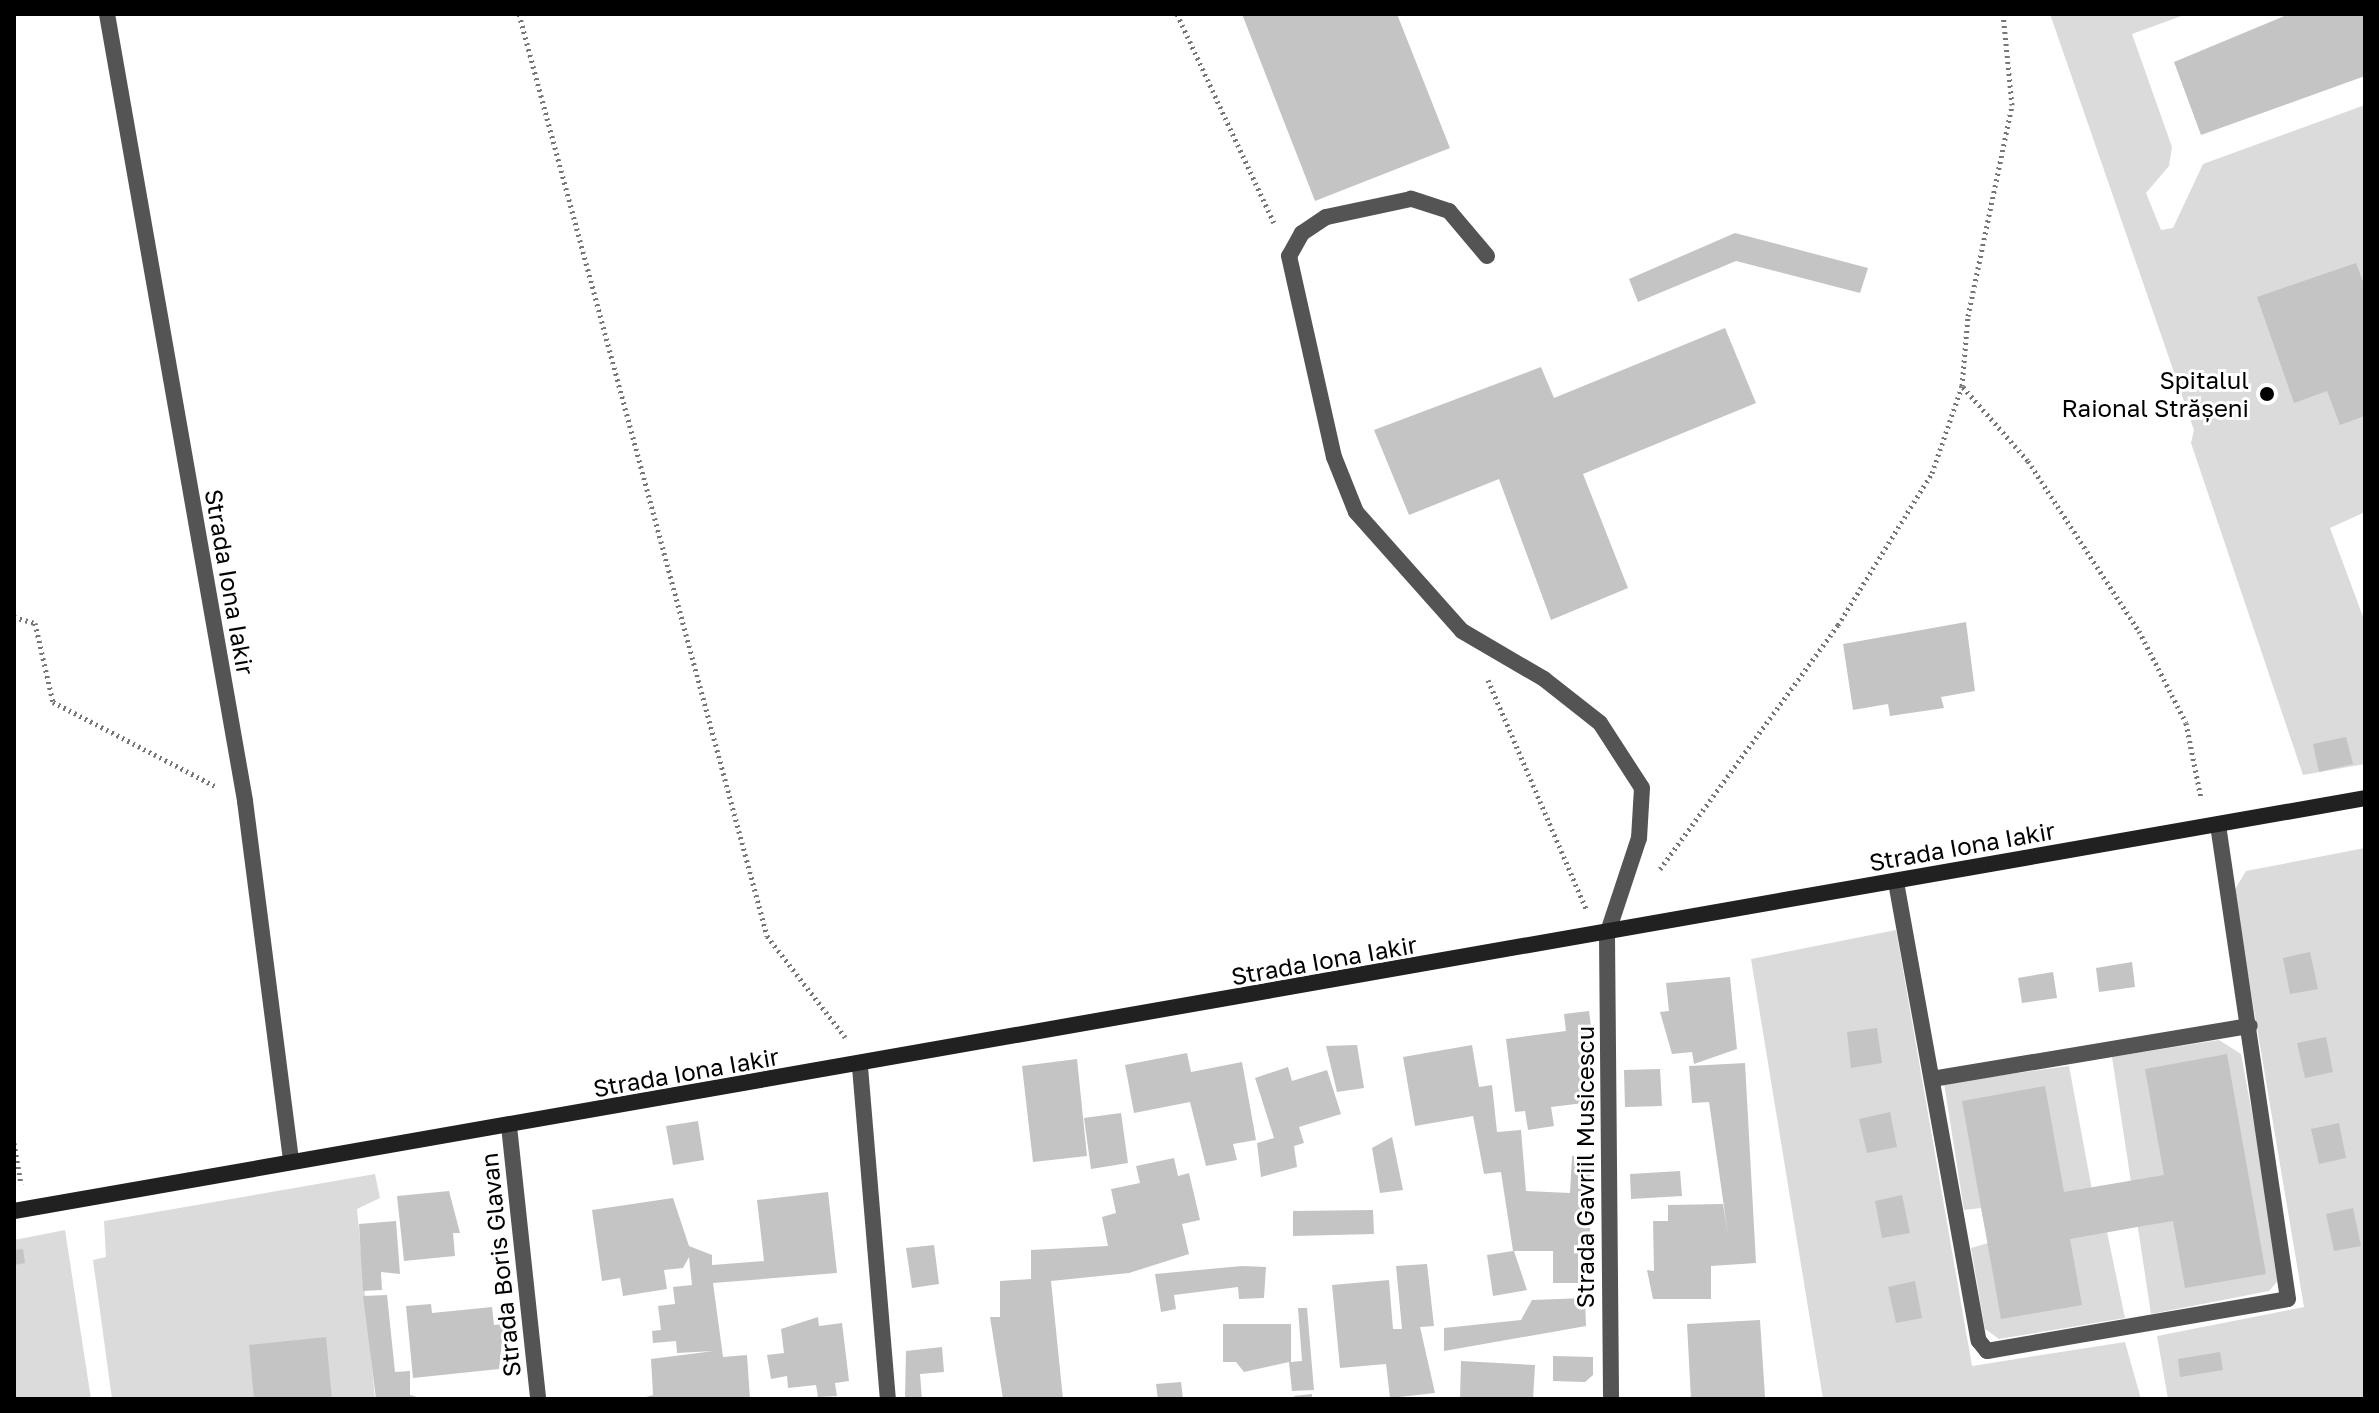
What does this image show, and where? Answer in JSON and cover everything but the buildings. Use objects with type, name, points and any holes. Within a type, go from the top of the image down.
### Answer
[{"type":"street","name":"Strada Iona Iakir","points":[[107,14],[245,801],[291,1161]]},
{"type":"street","points":[[1289,256],[1302,233],[1326,217],[1411,199],[1449,211],[1487,256]]},
{"type":"street","name":"Strada Gavriil Musicescu","points":[[1289,256],[1334,457],[1356,512],[1462,631],[1600,723],[1642,788],[1639,838],[1602,935],[1611,1399]]},
{"type":"street","name":"Strada Iona Iakir","points":[[20,1210],[291,1161],[860,1067],[2365,798]]},
{"type":"street","points":[[1896,882],[1979,1341],[1987,1351],[2288,1299],[2250,1026],[2211,826]]},
{"type":"street","points":[[1932,1079],[2250,1026]]},
{"type":"street","points":[[860,1067],[888,1399]]},
{"type":"street","name":"Strada Boris Glavan","points":[[509,1126],[538,1399]]},
{"type":"path","points":[[519,14],[767,936],[835,1017],[860,1067]]},
{"type":"path","points":[[1177,14],[1289,256]]},
{"type":"path","points":[[1656,874],[1838,625],[1932,473],[1962,386],[1968,316],[2012,105],[2003,14]]},
{"type":"path","points":[[1962,386],[2028,461],[2139,631],[2186,723],[2211,826]]},
{"type":"path","points":[[14,617],[35,623],[53,702],[245,801]]},
{"type":"path","points":[[1462,631],[1515,732],[1602,935]]},
{"type":"path","points":[[14,1143],[20,1210]]},
{"type":"shaded area","name":"Spitalul Raional Strășeni","points":[[2050,14],[2187,14],[2132,34],[2172,147],[2169,166],[2146,193],[2161,230],[2173,228],[2203,164],[2365,105],[2365,512],[2330,528],[2365,622],[2365,764],[2303,775],[2191,443],[2194,430]]},
{"type":"shaded area","points":[[2365,848],[2365,1399],[2168,1399],[2157,1336],[2304,1307],[2234,891],[2246,871]]},
{"type":"shaded area","points":[[1896,930],[1972,1366],[2125,1342],[2141,1399],[1823,1399],[1751,959]]},
{"type":"shaded area","points":[[2219,1040],[2241,1054],[2282,1276],[2269,1291],[2151,1314],[2112,1057]]},
{"type":"shaded area","points":[[2069,1066],[2100,1233],[2107,1232],[2125,1318],[1999,1339],[1985,1329],[1971,1248],[1988,1243],[1981,1208],[1964,1210],[1944,1083]]},
{"type":"shaded area","points":[[375,1174],[380,1198],[357,1209],[375,1399],[112,1399],[93,1260],[106,1257],[104,1221]]},
{"type":"shaded area","points":[[65,1230],[91,1399],[14,1399],[14,1240]]},
{"type":"place","name":"Spitalul Raional Strășeni","points":[[2267,394]]}]
